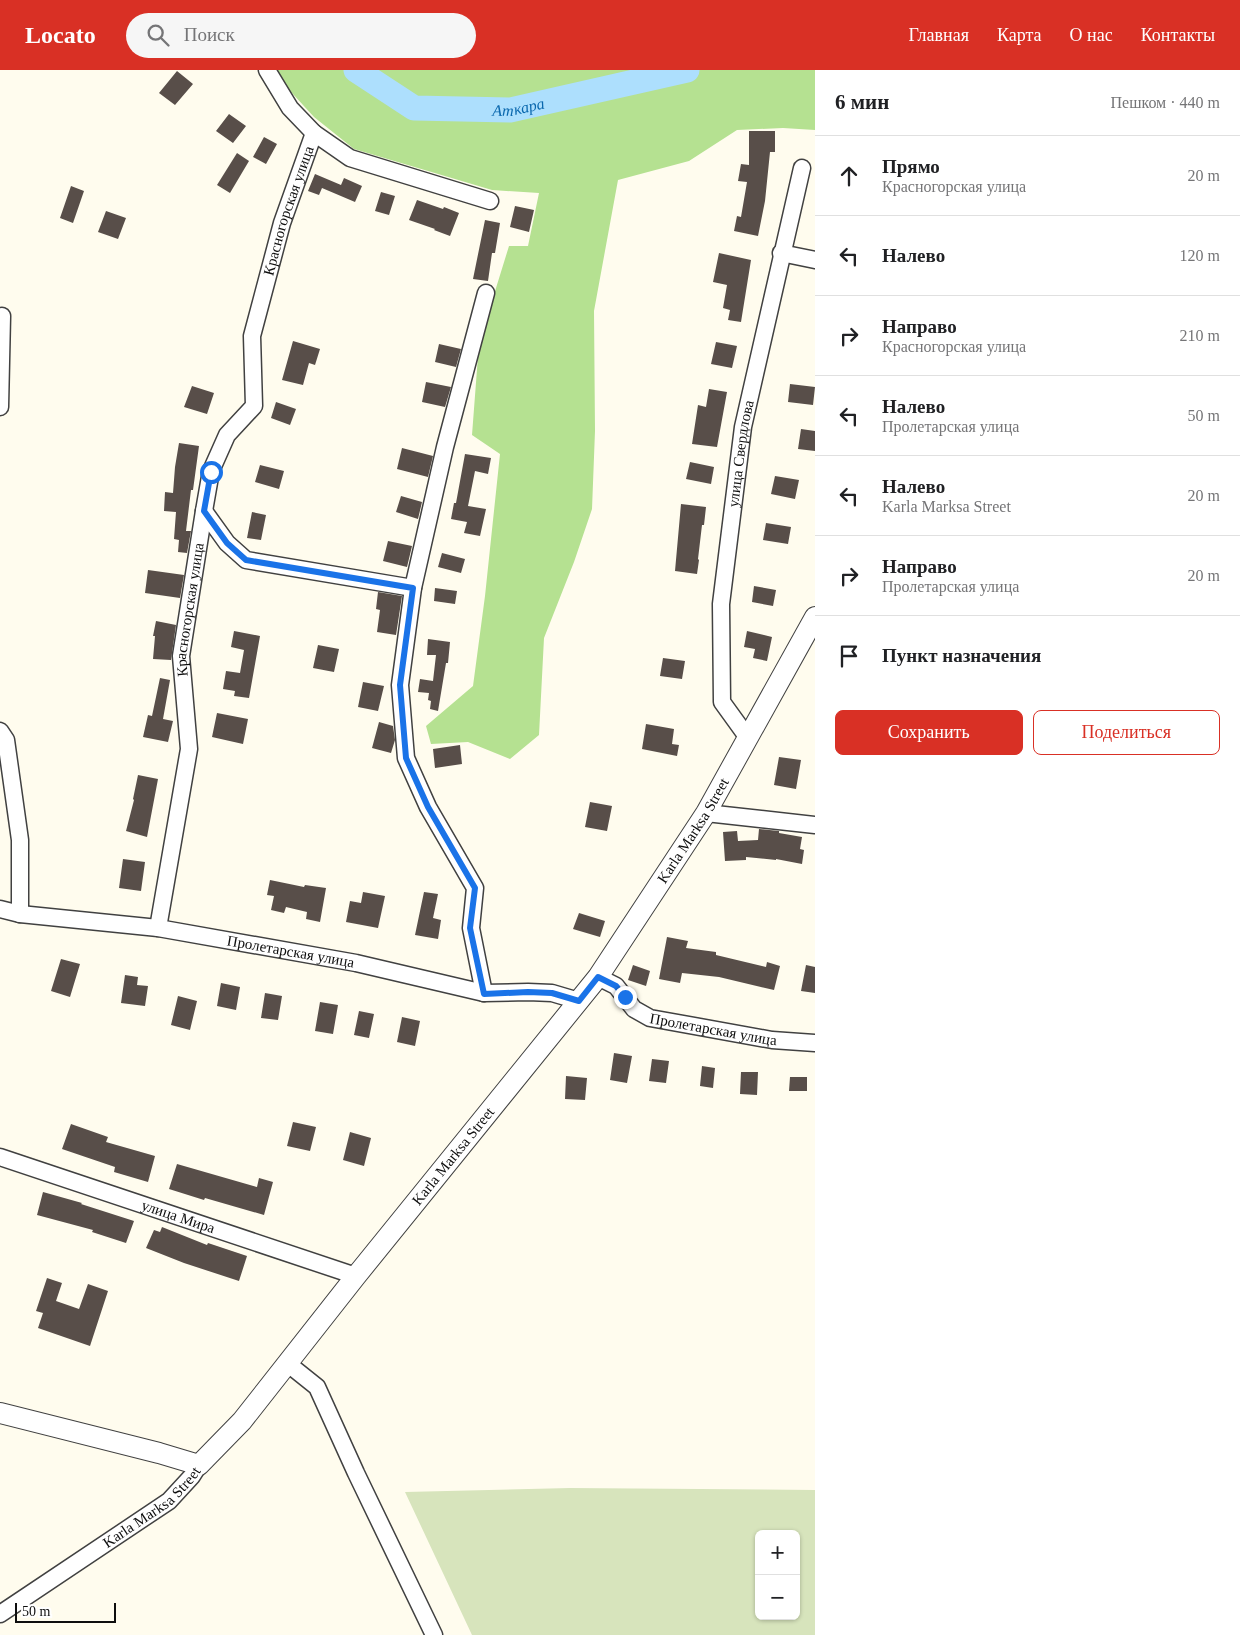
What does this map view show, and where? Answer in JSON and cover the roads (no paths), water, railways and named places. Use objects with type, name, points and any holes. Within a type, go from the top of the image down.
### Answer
[{"type":"street","points":[[267,70],[290,108],[314,133],[350,158],[490,201]]},
{"type":"street","name":"Красногорская улица","points":[[158,928],[189,749],[181,656],[211,472],[227,435],[254,406],[252,336],[282,223],[314,133]]},
{"type":"street","name":"улица Свердлова","points":[[748,738],[722,702],[720,604],[743,426],[781,253],[802,168]]},
{"type":"street","points":[[781,253],[815,260]]},
{"type":"street","points":[[484,994],[470,928],[475,888],[428,807],[406,758],[400,685],[413,588],[445,447],[486,293]]},
{"type":"street","points":[[0,317],[2,316],[0,407]]},
{"type":"street","points":[[204,511],[227,543],[246,560],[413,588]]},
{"type":"street","name":"Karla Marksa Street","points":[[0,1614],[170,1501],[200,1465],[242,1421],[356,1276],[598,977],[706,813],[815,617]]},
{"type":"street","points":[[0,731],[6,740],[20,840],[20,914]]},
{"type":"street","points":[[706,813],[815,825]]},
{"type":"street","name":"Пролетарская улица","points":[[0,910],[20,914],[158,928],[356,962],[484,994],[552,993],[579,1001]]},
{"type":"street","name":"Пролетарская улица","points":[[598,977],[616,986],[634,1009],[650,1018],[772,1040],[815,1043]]},
{"type":"street","name":"улица Мира","points":[[0,1157],[356,1276]]},
{"type":"street","points":[[287,1364],[317,1388],[434,1635]]},
{"type":"street","points":[[0,1413],[200,1465]]},
{"type":"waterway","name":"Аткара","points":[[356,70],[414,108],[510,110],[687,70]]}]
